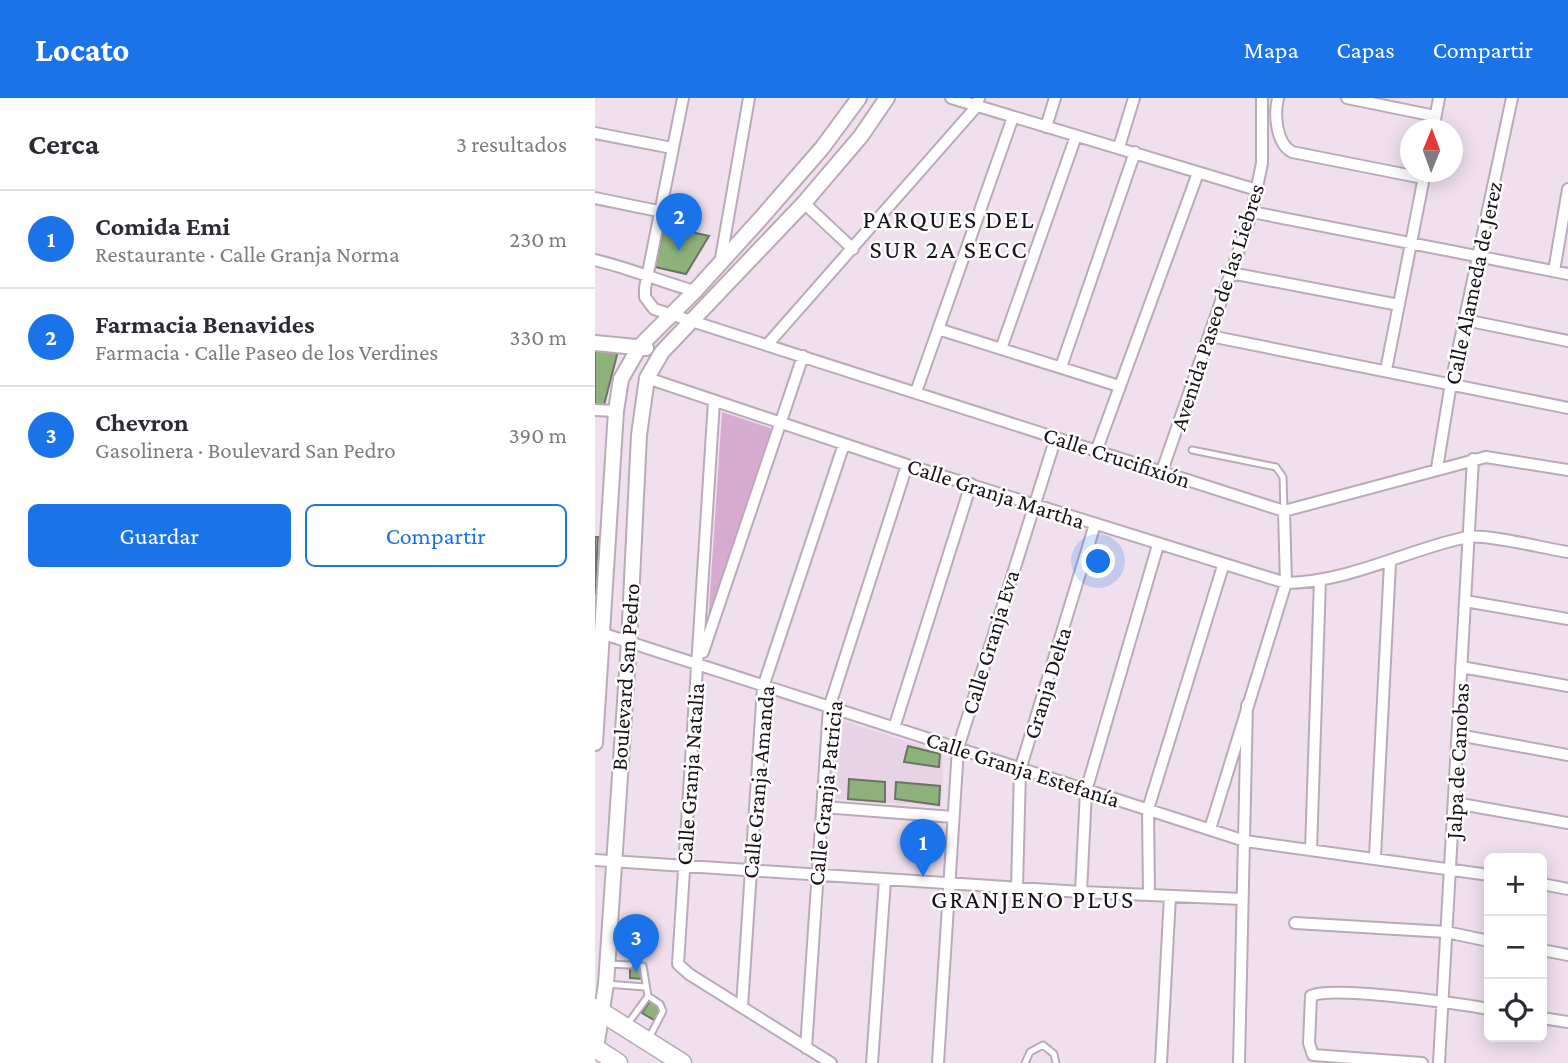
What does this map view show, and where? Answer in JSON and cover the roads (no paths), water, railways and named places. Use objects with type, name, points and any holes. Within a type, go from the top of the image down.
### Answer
[{"type":"main road","points":[[599,1011],[682,1063]]},
{"type":"main road","points":[[595,1048],[618,1063]]},
{"type":"street","points":[[670,316],[649,304],[645,297],[658,211],[683,98]]},
{"type":"street","points":[[720,264],[749,98]]},
{"type":"street","name":"Boulevard San Pedro","points":[[595,743],[604,634],[600,603],[621,379],[640,346],[720,264],[822,148],[859,98]]},
{"type":"street","points":[[853,249],[804,203],[861,136],[887,98]]},
{"type":"street","points":[[951,98],[978,102],[1013,117],[1257,190]]},
{"type":"street","points":[[1047,127],[1055,98]]},
{"type":"street","points":[[1119,147],[1133,98]]},
{"type":"street","name":"Avenida Paseo de las Liebres","points":[[1162,471],[1252,212],[1262,156],[1262,98]]},
{"type":"street","points":[[1278,98],[1280,138],[1286,149],[1300,155],[1400,171]]},
{"type":"street","points":[[1347,98],[1436,116]]},
{"type":"street","points":[[1435,119],[1439,98]]},
{"type":"street","name":"Calle Alameda de Jerez","points":[[1437,468],[1451,383],[1512,98]]},
{"type":"street","points":[[767,345],[978,102]]},
{"type":"street","points":[[916,392],[1013,117]]},
{"type":"street","points":[[595,133],[672,148]]},
{"type":"street","points":[[1001,349],[1076,136]]},
{"type":"street","points":[[1062,367],[1135,152]]},
{"type":"street","points":[[1097,449],[1198,173]]},
{"type":"street","points":[[1385,370],[1423,182]]},
{"type":"street","points":[[1554,271],[1568,189]]},
{"type":"street","points":[[595,198],[658,211]]},
{"type":"street","name":"Boulevard San Pedro","points":[[595,1048],[599,1011],[606,984],[629,642],[639,435],[647,378],[662,352],[804,203]]},
{"type":"street","points":[[1252,212],[1568,274]]},
{"type":"street","points":[[595,260],[695,291]]},
{"type":"street","points":[[1231,274],[1399,306]]},
{"type":"street","name":"Calle Crucifixión","points":[[670,316],[1097,449],[1284,511]]},
{"type":"street","points":[[1465,320],[1568,341]]},
{"type":"street","points":[[938,329],[1119,386]]},
{"type":"street","points":[[1210,336],[1568,408]]},
{"type":"street","points":[[595,343],[640,346],[662,352]]},
{"type":"street","points":[[699,666],[803,356]]},
{"type":"street","name":"Calle Granja Martha","points":[[647,378],[907,465],[1034,503],[1223,566],[1286,583],[1320,580],[1390,563],[1470,536]]},
{"type":"street","name":"Calle Granja Natalia","points":[[714,401],[678,964],[689,974],[831,1063]]},
{"type":"street","points":[[595,410],[616,411]]},
{"type":"street","name":"Calle Granja Eva","points":[[938,1063],[958,748],[1056,437]]},
{"type":"street","name":"Calle Granja Amanda","points":[[742,1007],[763,687],[844,444]]},
{"type":"street","points":[[1210,830],[1286,583],[1284,511],[1473,459],[1497,457],[1568,470]]},
{"type":"street","name":"Jalpa de Canobas","points":[[1439,1063],[1473,459]]},
{"type":"street","name":"Calle Granja Patricia","points":[[806,1048],[829,708],[907,465]]},
{"type":"street","points":[[894,728],[971,484]]},
{"type":"street","name":"Granja Delta","points":[[1017,888],[1020,770],[1095,524]]},
{"type":"street","points":[[1470,536],[1568,552]]},
{"type":"street","points":[[1081,892],[1086,791],[1158,545]]},
{"type":"street","points":[[1375,857],[1390,563]]},
{"type":"street","points":[[1149,895],[1148,809],[1223,566]]},
{"type":"street","points":[[1311,850],[1320,580]]},
{"type":"street","points":[[1465,601],[1568,620]]},
{"type":"street","name":"Calle Granja Estefanía","points":[[604,634],[1245,841],[1484,874]]},
{"type":"street","points":[[1461,667],[1568,686]]},
{"type":"street","points":[[1238,1063],[1247,705]]},
{"type":"street","points":[[1458,735],[1568,755]]},
{"type":"street","points":[[1455,803],[1568,823]]},
{"type":"street","points":[[823,807],[953,817]]},
{"type":"street","points":[[595,860],[1081,892],[1242,899]]},
{"type":"street","points":[[872,1063],[885,880]]},
{"type":"street","points":[[1547,885],[1568,889]]},
{"type":"street","points":[[1161,1063],[1170,896]]},
{"type":"street","points":[[1295,923],[1446,933],[1484,940]]},
{"type":"street","points":[[1547,951],[1568,956]]},
{"type":"street","points":[[1422,1063],[1313,1055],[1309,1043],[1311,996],[1323,992],[1444,1001],[1484,1008]]},
{"type":"street","points":[[1547,1019],[1568,1022]]},
{"type":"lane","points":[[1192,450],[1276,467],[1283,477],[1284,511]]},
{"type":"lane","points":[[607,964],[630,965]]},
{"type":"lane","points":[[643,966],[648,996],[660,1004],[663,1011],[647,1041]]},
{"type":"lane","points":[[606,984],[645,987]]},
{"type":"lane","points":[[625,1027],[648,996]]},
{"type":"lane","points":[[1025,1063],[1030,1052],[1043,1045],[1054,1054],[1056,1063]]},
{"type":"place","name":"Farmacia Benavides","points":[[679,251]]},
{"type":"place","name":"Comida Emi","points":[[923,877]]},
{"type":"place","name":"Chevron","points":[[636,972]]},
{"type":"district","name":"PARQUES DEL SUR 2A SECC","points":[[949,234]]},
{"type":"district","name":"GRANJENO PLUS","points":[[1033,899]]}]
